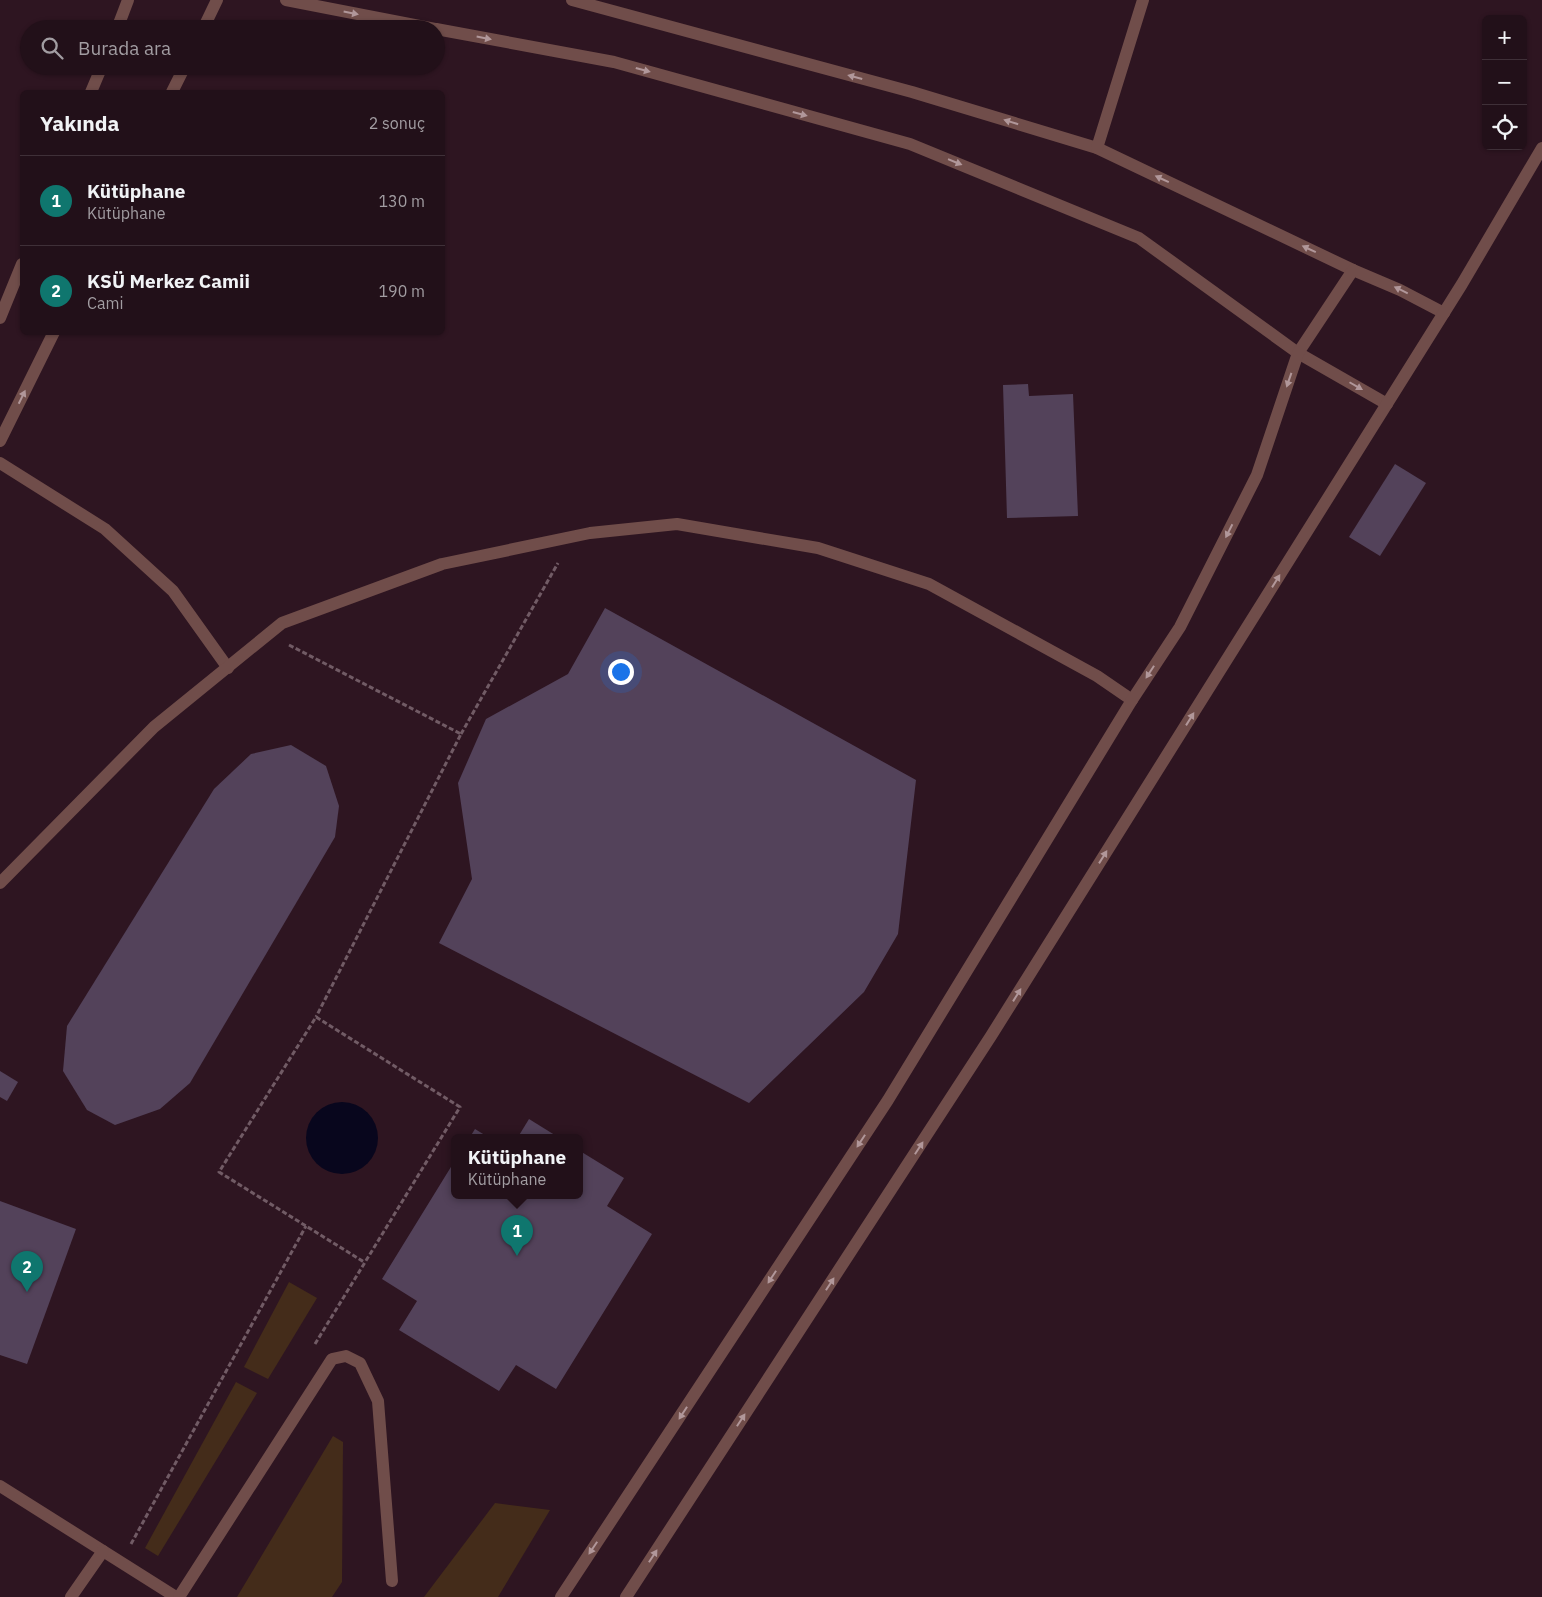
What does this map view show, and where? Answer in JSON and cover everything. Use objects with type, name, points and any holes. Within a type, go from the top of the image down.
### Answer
[{"type":"street","points":[[120,20],[128,0]]},
{"type":"street","points":[[207,20],[217,0]]},
{"type":"street","points":[[286,0],[389,20]]},
{"type":"street","points":[[572,0],[912,92],[1097,148],[1353,270],[1400,290],[1444,314]]},
{"type":"street","points":[[1097,148],[1143,0]]},
{"type":"street","points":[[445,31],[614,62],[910,144],[1139,238],[1298,353],[1387,404]]},
{"type":"street","points":[[92,90],[98,75]]},
{"type":"street","points":[[173,90],[180,75]]},
{"type":"street","points":[[626,1597],[991,1036],[1444,314],[1542,148]]},
{"type":"street","points":[[0,318],[20,269]]},
{"type":"street","points":[[561,1597],[888,1100],[1132,700],[1180,627],[1258,475],[1298,353],[1353,270]]},
{"type":"street","points":[[0,441],[53,335]]},
{"type":"street","points":[[0,463],[105,529],[173,591],[228,668]]},
{"type":"street","points":[[0,883],[154,727],[282,623],[442,564],[572,537],[677,524],[818,548],[928,584],[1097,676],[1132,700]]},
{"type":"street","points":[[0,1486],[178,1597],[332,1359],[346,1356],[360,1363],[378,1401],[392,1580]]},
{"type":"street","points":[[71,1597],[103,1551]]},
{"type":"path","points":[[316,1017],[460,1107],[364,1262],[219,1172],[316,1017],[461,734],[572,537]]},
{"type":"path","points":[[268,634],[461,734]]},
{"type":"path","points":[[121,1562],[306,1226]]},
{"type":"shaded area","points":[[289,1282],[317,1298],[268,1379],[244,1367]]},
{"type":"shaded area","points":[[236,1382],[257,1393],[158,1556],[145,1548]]},
{"type":"shaded area","points":[[333,1436],[343,1442],[342,1582],[332,1597],[237,1597]]},
{"type":"shaded area","points":[[495,1503],[550,1510],[498,1597],[424,1597]]},
{"type":"water","points":[[342,1102],[362,1108],[372,1118],[378,1138],[372,1158],[362,1168],[342,1174],[322,1168],[312,1158],[306,1138],[312,1118],[322,1108]]},
{"type":"building","points":[[1028,384],[1029,396],[1073,394],[1078,516],[1007,518],[1003,385]]},
{"type":"building","points":[[1395,464],[1426,483],[1380,556],[1349,537]]},
{"type":"building","points":[[605,608],[916,780],[898,934],[864,992],[749,1103],[439,943],[472,879],[458,783],[486,719],[568,674]]},
{"type":"building","points":[[291,745],[326,766],[339,806],[335,837],[190,1083],[160,1109],[115,1125],[87,1110],[63,1071],[67,1026],[214,789],[251,754]]},
{"type":"building","points":[[0,1071],[18,1082],[7,1101],[0,1097]]},
{"type":"building","points":[[529,1119],[553,1134],[520,1134]]},
{"type":"building","points":[[475,1129],[483,1134],[472,1134]]},
{"type":"building","points":[[583,1153],[624,1178],[607,1206],[652,1234],[556,1389],[516,1365],[499,1391],[399,1330],[417,1301],[382,1279],[451,1167],[451,1199],[583,1199]]},
{"type":"building","points":[[0,1201],[76,1229],[27,1364],[0,1355]]},
{"type":"place","name":"Kütüphane","points":[[517,1256]]},
{"type":"place","name":"KSÜ Merkez Camii","points":[[27,1292]]}]
